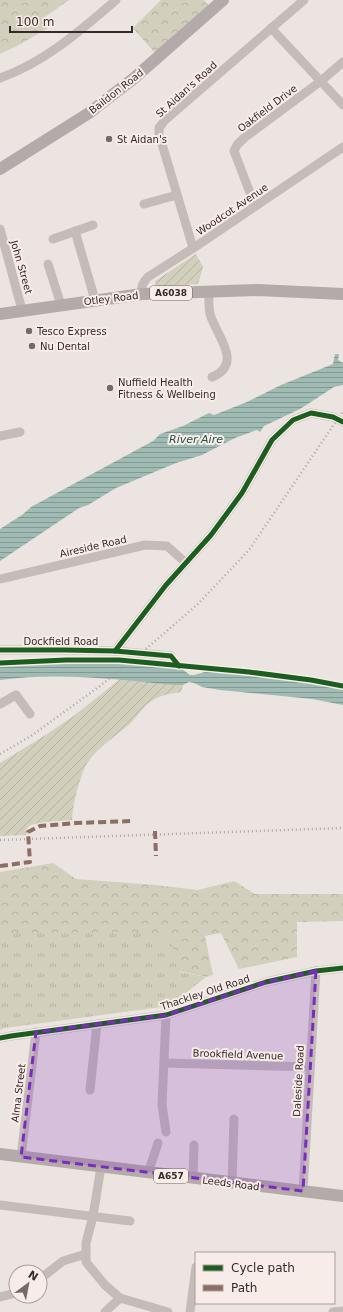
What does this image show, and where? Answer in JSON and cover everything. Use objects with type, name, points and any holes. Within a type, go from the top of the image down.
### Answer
[{"type":"main road","name":"Baildon Road","points":[[0,169],[89,113],[133,79],[223,0]]},
{"type":"main road","name":"Otley Road","points":[[0,314],[142,294],[258,290],[342,292]]},
{"type":"main road","name":"Leeds Road","points":[[0,1154],[343,1196]]},
{"type":"street","points":[[0,78],[15,73],[48,56],[77,34],[116,0]]},
{"type":"street","name":"St Aidan's Road","points":[[193,248],[159,134],[159,128],[165,120],[304,0]]},
{"type":"street","points":[[271,28],[343,105]]},
{"type":"street","name":"Oakfield Drive","points":[[255,206],[234,151],[237,145],[244,138],[321,81],[343,62]]},
{"type":"street","name":"Woodcot Avenue","points":[[142,294],[141,288],[143,282],[148,277],[343,147]]},
{"type":"street","points":[[144,204],[177,195]]},
{"type":"street","points":[[53,239],[93,225]]},
{"type":"street","name":"John Street","points":[[0,229],[4,263],[22,310]]},
{"type":"street","points":[[75,231],[95,300]]},
{"type":"street","points":[[48,264],[61,305]]},
{"type":"street","points":[[209,292],[210,316],[227,356],[227,362],[224,369],[219,374],[212,377]]},
{"type":"street","points":[[115,651],[136,622],[211,535],[242,493],[272,440],[293,420],[311,413],[333,417],[343,422]]},
{"type":"street","points":[[0,436],[20,432]]},
{"type":"street","name":"Aireside Road","points":[[0,579],[145,545],[167,546],[186,563]]},
{"type":"street","name":"Dockfield Road","points":[[0,650],[115,651],[170,656]]},
{"type":"street","points":[[0,704],[16,695],[30,714]]},
{"type":"street","name":"Thackley Old Road","points":[[0,1038],[166,1015],[266,982],[316,971],[343,968]]},
{"type":"street","name":"Daleside Road","points":[[303,1191],[316,971]]},
{"type":"street","points":[[166,1015],[162,1105],[166,1132]]},
{"type":"street","points":[[90,1090],[97,1024]]},
{"type":"street","name":"Alma Street","points":[[21,1156],[36,1032]]},
{"type":"street","name":"Brookfield Avenue","points":[[165,1063],[310,1068]]},
{"type":"street","points":[[232,1183],[234,1119]]},
{"type":"street","points":[[148,1173],[158,1143]]},
{"type":"street","points":[[193,1178],[194,1144]]},
{"type":"street","points":[[101,1167],[93,1216],[86,1243],[86,1262],[105,1285],[120,1298],[168,1312]]},
{"type":"street","points":[[0,1205],[130,1221]]},
{"type":"street","points":[[48,1273],[63,1261],[86,1254]]},
{"type":"street","points":[[190,1312],[195,1274]]},
{"type":"street","points":[[105,1312],[120,1298]]},
{"type":"street","points":[[333,1312],[343,1311]]},
{"type":"highlighted area","points":[[316,971],[303,1191],[21,1157],[36,1032],[166,1015],[266,982]]},
{"type":"green space","points":[[0,0],[69,0],[42,19],[48,28],[0,54]]},
{"type":"green space","points":[[161,0],[204,0],[209,6],[155,53],[133,28]]},
{"type":"green space","points":[[196,254],[203,267],[198,284],[156,287],[155,281]]},
{"type":"green space","points":[[120,679],[183,685],[181,692],[160,697],[144,707],[131,723],[99,749],[89,761],[85,767],[78,787],[73,807],[72,820],[43,822],[32,825],[28,827],[26,835],[0,836],[0,763],[75,715]]},
{"type":"green space","points":[[53,863],[76,879],[198,890],[234,881],[255,894],[343,894],[343,921],[297,922],[297,957],[239,969],[221,933],[205,936],[213,975],[206,977],[0,933],[0,872]]},
{"type":"green space","points":[[134,932],[171,940],[179,972],[206,977],[169,1006],[5,1028],[0,1030],[0,933]]},
{"type":"water","name":"River Aire","points":[[335,354],[339,354],[338,360],[343,363],[343,385],[334,387],[300,409],[264,426],[260,432],[257,430],[235,438],[202,455],[176,463],[116,488],[88,505],[79,508],[0,561],[0,529],[22,515],[31,507],[153,441],[160,434],[183,426],[209,413],[214,415],[247,402],[281,385],[333,364]]},
{"type":"water","points":[[66,661],[118,663],[175,668],[182,669],[190,675],[205,672],[218,672],[307,682],[343,688],[343,705],[312,699],[220,690],[202,687],[189,682],[183,685],[173,685],[65,676],[0,680],[0,664]]},
{"type":"railway","points":[[0,754],[31,736],[100,686],[198,604],[249,550],[343,411]]},
{"type":"railway","points":[[0,840],[343,828]]},
{"type":"marked path","points":[[0,866],[30,862],[28,832],[40,826],[133,821]]},
{"type":"marked path","points":[[155,831],[156,856]]},
{"type":"cycle path","points":[[115,651],[166,585],[211,535],[242,493],[272,440],[293,420],[311,413],[333,417],[343,422]]},
{"type":"cycle path","points":[[0,650],[115,651],[171,656],[179,666]]},
{"type":"cycle path","points":[[0,663],[66,660],[119,660],[249,672],[311,680],[343,686]]},
{"type":"cycle path","points":[[0,1038],[166,1015],[266,982],[316,971],[343,968]]},
{"type":"place","name":"St Aidan's","points":[[109,139]]},
{"type":"place","name":"Tesco Express","points":[[29,331]]},
{"type":"place","name":"Nu Dental","points":[[32,346]]},
{"type":"place","name":"Nuffield Health Fitness & Wellbeing","points":[[110,388]]}]
